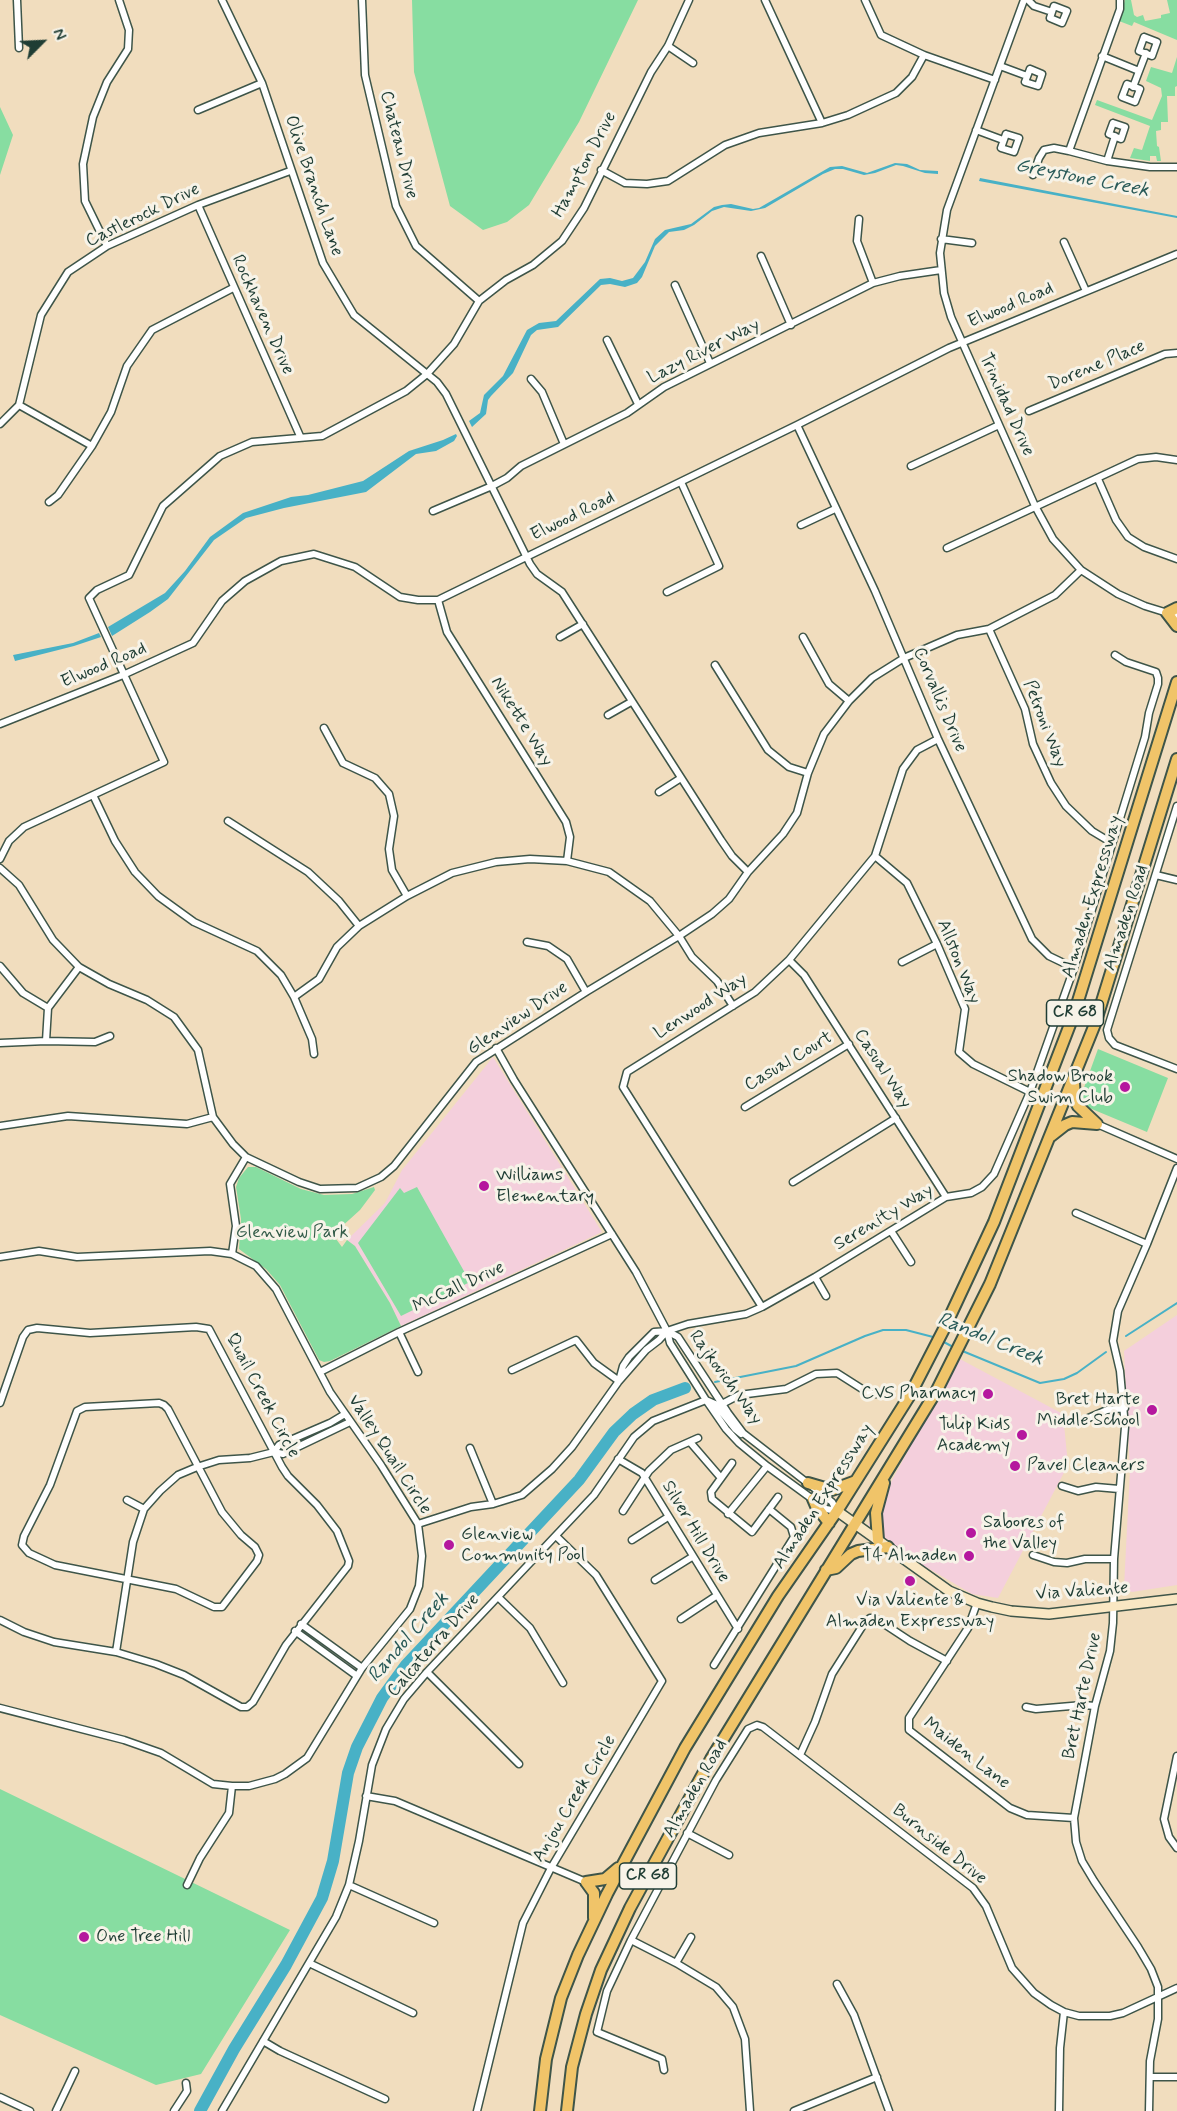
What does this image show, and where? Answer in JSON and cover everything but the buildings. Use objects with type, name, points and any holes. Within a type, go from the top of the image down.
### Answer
[{"type":"main road","points":[[1174,612],[1177,626]]},
{"type":"main road","name":"Almaden Expressway","points":[[540,2111],[551,2031],[578,1954],[594,1920],[685,1748],[778,1596],[837,1511],[910,1395],[994,1222],[1074,1014],[1177,681]]},
{"type":"main road","name":"CR G8","points":[[567,2111],[572,2067],[586,2013],[601,1970],[618,1932],[711,1759],[937,1390],[990,1284],[1095,1024],[1177,759]]},
{"type":"main road","points":[[1074,1077],[1075,1100],[1078,1106],[1097,1124]]},
{"type":"main road","points":[[1051,1136],[1072,1122],[1097,1124]]},
{"type":"main road","points":[[878,1540],[876,1513],[886,1474]]},
{"type":"main road","points":[[808,1483],[832,1490],[856,1481]]},
{"type":"main road","points":[[813,1499],[829,1523]]},
{"type":"main road","points":[[826,1570],[836,1568],[851,1554],[858,1551],[888,1547]]},
{"type":"main road","points":[[594,1920],[594,1893],[586,1882],[605,1879],[623,1864]]},
{"type":"street","points":[[16,0],[19,48]]},
{"type":"street","points":[[107,246],[85,201],[83,164],[93,117],[107,82],[128,49],[129,30],[119,0]]},
{"type":"street","name":"Olive Branch Lane","points":[[222,0],[261,82],[323,263],[354,315],[427,374],[454,405],[526,556],[537,574],[562,592],[732,856],[748,872]]},
{"type":"street","name":"Chateau Drive","points":[[362,0],[365,75],[396,206],[416,246],[479,300]]},
{"type":"street","name":"Hampton Drive","points":[[93,795],[165,762],[88,597],[97,590],[129,575],[164,506],[220,456],[252,442],[300,436],[322,436],[406,391],[427,374],[454,344],[479,300],[506,279],[533,265],[562,241],[584,208],[651,72],[668,46],[689,0]]},
{"type":"street","points":[[765,0],[822,123]]},
{"type":"street","points":[[866,0],[881,35],[924,55],[995,80]]},
{"type":"street","points":[[1026,0],[1034,6],[1052,12]]},
{"type":"street","name":"Trinidad Drive","points":[[1026,0],[947,210],[941,238],[941,270],[948,309],[1035,506],[1053,538],[1081,570],[1118,594],[1174,612]]},
{"type":"street","points":[[1069,151],[1120,9],[1120,0]]},
{"type":"street","points":[[668,46],[693,63]]},
{"type":"street","points":[[1133,87],[1146,53]]},
{"type":"street","points":[[601,170],[626,183],[647,184],[668,181],[725,145],[759,133],[822,123],[848,115],[896,93],[912,77],[924,55]]},
{"type":"street","points":[[1102,56],[1139,71]]},
{"type":"street","points":[[1000,66],[1027,76]]},
{"type":"street","points":[[198,110],[261,82]]},
{"type":"street","points":[[1107,161],[1115,136],[1121,139],[1125,127],[1119,125],[1122,117]]},
{"type":"street","points":[[976,130],[1003,140]]},
{"type":"street","points":[[1033,175],[1044,150],[1054,148],[1107,161],[1150,167],[1177,167]]},
{"type":"street","name":"Castlerock Drive","points":[[19,405],[41,315],[68,272],[107,246],[198,205],[290,171]]},
{"type":"street","name":"Rockhaven Drive","points":[[198,205],[300,436]]},
{"type":"street","points":[[859,219],[857,242],[873,283]]},
{"type":"street","points":[[941,238],[972,243]]},
{"type":"street","points":[[1064,242],[1086,291]]},
{"type":"street","name":"Elwood Road","points":[[0,724],[123,675],[193,643],[222,601],[245,581],[281,561],[314,554],[355,567],[400,597],[438,600],[797,425],[949,348],[1177,255]]},
{"type":"street","points":[[761,256],[791,325]]},
{"type":"street","name":"Lazy River Way","points":[[433,511],[492,486],[507,478],[521,466],[627,413],[664,387],[873,283],[900,276],[941,270]]},
{"type":"street","points":[[675,285],[710,363]]},
{"type":"street","points":[[49,502],[58,495],[92,446],[111,412],[127,366],[152,330],[233,288]]},
{"type":"street","points":[[608,340],[638,404]]},
{"type":"street","name":"Dorene Place","points":[[1029,411],[1165,354],[1177,353]]},
{"type":"street","points":[[531,379],[542,392],[564,444]]},
{"type":"street","points":[[0,424],[19,405],[92,446]]},
{"type":"street","name":"Corvallis Drive","points":[[797,425],[904,658],[938,739],[1032,939],[1049,956],[1074,968]]},
{"type":"street","points":[[911,466],[999,425]]},
{"type":"street","points":[[946,548],[1138,459],[1156,457],[1177,460]]},
{"type":"street","points":[[1098,478],[1116,520],[1128,537],[1144,547],[1177,559]]},
{"type":"street","points":[[667,592],[719,566],[681,482]]},
{"type":"street","points":[[801,525],[835,509]]},
{"type":"street","name":"Glenview Drive","points":[[0,868],[19,885],[54,940],[79,967],[109,984],[147,1000],[174,1017],[198,1050],[213,1117],[246,1157],[299,1182],[320,1189],[357,1188],[381,1177],[394,1166],[476,1062],[679,936],[712,914],[729,899],[748,872],[783,834],[797,813],[808,773],[824,734],[849,701],[872,678],[904,658],[957,635],[989,629],[1055,595],[1081,570]]},
{"type":"street","name":"Nikette Way","points":[[438,600],[447,632],[566,822],[570,837],[567,861]]},
{"type":"street","points":[[560,637],[583,624]]},
{"type":"street","name":"Petroni Way","points":[[989,629],[1025,709],[1033,744],[1051,783],[1066,806],[1092,831],[1112,843]]},
{"type":"street","points":[[803,637],[829,684],[849,701]]},
{"type":"street","name":"Almaden Road","points":[[971,1193],[988,1181],[999,1166],[1030,1092],[1074,968],[1145,737],[1158,678],[1156,672],[1126,662],[1115,655]]},
{"type":"street","points":[[715,665],[768,750],[789,767],[808,773]]},
{"type":"street","points":[[608,716],[632,702]]},
{"type":"street","points":[[324,728],[343,763],[375,778],[389,794],[394,816],[389,849],[392,870],[407,896]]},
{"type":"street","name":"Lenwood Way","points":[[762,1307],[623,1087],[627,1072],[755,992],[789,960],[875,856],[903,768],[917,750],[938,739]]},
{"type":"street","points":[[659,792],[681,778]]},
{"type":"street","points":[[0,859],[9,841],[24,827],[93,795],[115,841],[135,872],[158,896],[195,922],[257,951],[281,975],[294,997],[312,1039],[314,1054]]},
{"type":"street","name":"Almaden Road","points":[[1177,806],[1108,1025],[1109,1038],[1115,1045],[1177,1069]]},
{"type":"street","points":[[228,821],[308,872],[339,900],[358,926]]},
{"type":"street","name":"Allston Way","points":[[875,856],[907,883],[965,1009],[959,1052],[973,1064],[1030,1092]]},
{"type":"street","points":[[294,997],[319,979],[337,947],[358,926],[407,896],[452,873],[496,862],[530,858],[567,861],[609,872],[650,901],[679,936],[692,957],[717,981],[733,1006]]},
{"type":"street","points":[[1156,875],[1177,879]]},
{"type":"street","points":[[527,942],[548,946],[567,959],[586,992]]},
{"type":"street","points":[[902,962],[937,944]]},
{"type":"street","name":"Casual Way","points":[[789,960],[804,975],[946,1197]]},
{"type":"street","points":[[0,966],[23,993],[48,1008]]},
{"type":"street","points":[[46,1041],[48,1008],[79,967]]},
{"type":"street","points":[[0,1043],[95,1042],[110,1036]]},
{"type":"street","name":"Casual Court","points":[[745,1107],[849,1044]]},
{"type":"street","name":"Rajkovich Way","points":[[496,1048],[636,1272],[667,1331],[670,1343],[706,1400],[739,1443],[826,1509],[837,1511]]},
{"type":"street","points":[[0,1126],[68,1116],[187,1124],[213,1117]]},
{"type":"street","points":[[793,1182],[896,1118]]},
{"type":"street","points":[[1097,1124],[1177,1159]]},
{"type":"street","points":[[232,1254],[236,1226],[230,1184],[246,1157]]},
{"type":"street","name":"Bret Harte Drive","points":[[1149,2111],[1150,2061],[1158,2019],[1159,1995],[1151,1969],[1082,1861],[1076,1842],[1074,1818],[1095,1706],[1110,1652],[1114,1607],[1114,1559],[1125,1408],[1113,1341],[1118,1311],[1177,1168]]},
{"type":"street","name":"Serenity Way","points":[[418,1524],[471,1507],[494,1504],[522,1495],[552,1469],[572,1447],[620,1382],[623,1366],[641,1343],[654,1332],[746,1314],[762,1307],[946,1197],[971,1193]]},
{"type":"street","points":[[1076,1214],[1147,1244]]},
{"type":"street","points":[[891,1231],[911,1262]]},
{"type":"street","name":"McCall Drive","points":[[320,1372],[399,1332],[612,1234]]},
{"type":"street","name":"Valley Quail Circle","points":[[0,1257],[39,1251],[77,1257],[210,1251],[232,1254],[256,1266],[276,1289],[345,1414],[418,1524],[422,1556],[419,1586],[410,1609],[362,1668],[316,1745],[299,1765],[265,1783],[232,1786],[213,1784],[161,1753],[124,1740],[0,1708]]},
{"type":"street","points":[[815,1277],[826,1296]]},
{"type":"street","name":"Quail Creek Circle","points":[[0,1402],[23,1337],[28,1330],[37,1328],[90,1333],[204,1327],[212,1332],[288,1476],[317,1505],[337,1531],[349,1561],[348,1566],[295,1631],[253,1702],[247,1707],[241,1707],[175,1671],[116,1652],[54,1642],[24,1632],[0,1620]]},
{"type":"street","name":"Rajkovich Way","points":[[667,1331],[678,1338],[743,1433],[832,1502],[837,1511]]},
{"type":"street","points":[[399,1332],[418,1372]]},
{"type":"street","points":[[512,1370],[576,1340],[594,1363],[620,1382]]},
{"type":"street","points":[[722,1404],[739,1395],[786,1389],[816,1374],[837,1373],[870,1394],[882,1394]]},
{"type":"street","points":[[708,1383],[706,1400],[715,1404],[735,1430],[749,1437]]},
{"type":"street","name":"Calcaterra Drive","points":[[222,2111],[336,1917],[349,1885],[372,1764],[386,1729],[404,1699],[594,1495],[634,1437],[653,1421],[706,1400]]},
{"type":"street","points":[[159,1403],[164,1405],[197,1467],[222,1512],[259,1555],[226,1603],[218,1608],[176,1589],[55,1565],[28,1553],[22,1545],[24,1536],[50,1485],[74,1414],[85,1407],[159,1403]]},
{"type":"street","points":[[1069,1421],[1084,1420],[1107,1410],[1125,1408]]},
{"type":"street","points":[[274,1452],[279,1445],[345,1414]]},
{"type":"street","points":[[116,1652],[133,1542],[144,1509],[170,1481],[185,1471],[219,1460],[250,1458],[274,1452],[283,1454],[350,1422]]},
{"type":"street","points":[[623,1511],[649,1471],[671,1450],[698,1438]]},
{"type":"street","points":[[690,1442],[721,1478]]},
{"type":"street","points":[[470,1448],[494,1504]]},
{"type":"street","name":"Silver Hill Drive","points":[[618,1459],[642,1473],[738,1629]]},
{"type":"street","points":[[732,1463],[711,1492],[712,1499],[752,1532],[778,1497]]},
{"type":"street","points":[[728,1514],[767,1466]]},
{"type":"street","points":[[1062,1486],[1078,1491],[1096,1487],[1119,1489]]},
{"type":"street","points":[[127,1500],[144,1509]]},
{"type":"street","points":[[714,1665],[794,1537],[791,1527],[769,1509]]},
{"type":"street","name":"Via Valiente","points":[[837,1511],[941,1586],[977,1603],[1011,1611],[1048,1614],[1177,1599]]},
{"type":"street","points":[[632,1540],[668,1517]]},
{"type":"street","name":"Anjou Creek Circle","points":[[477,2111],[523,1923],[551,1868],[662,1681],[596,1575],[556,1536]]},
{"type":"street","points":[[1033,1555],[1060,1562],[1114,1559]]},
{"type":"street","points":[[655,1580],[692,1557]]},
{"type":"street","points":[[681,1619],[716,1596]]},
{"type":"street","points":[[498,1597],[531,1628],[563,1683]]},
{"type":"street","name":"Maiden Lane","points":[[977,1603],[968,1628],[909,1718],[908,1726],[911,1734],[1010,1808],[1027,1815],[1074,1818]]},
{"type":"street","points":[[800,1755],[815,1722],[832,1674],[865,1622],[870,1618],[875,1618],[910,1641],[947,1661]]},
{"type":"street","points":[[301,1624],[362,1668]]},
{"type":"street","points":[[295,1631],[357,1676]]},
{"type":"street","points":[[427,1672],[519,1764]]},
{"type":"street","points":[[1026,1707],[1036,1709],[1095,1706]]},
{"type":"street","name":"Almaden Road","points":[[664,2070],[662,2059],[597,2032],[607,1991],[631,1940],[716,1780],[752,1726]]},
{"type":"street","name":"Burnside Drive","points":[[752,1726],[764,1727],[973,1888],[986,1906],[1012,1968],[1035,1993],[1064,2012],[1079,2016],[1110,2016],[1123,2013],[1177,1988]]},
{"type":"street","points":[[1177,1756],[1164,1820],[1169,1837],[1177,1848]]},
{"type":"street","points":[[187,1885],[200,1857],[229,1814],[232,1786]]},
{"type":"street","points":[[366,1796],[395,1801],[586,1882]]},
{"type":"street","points":[[687,1833],[729,1855]]},
{"type":"street","points":[[349,1885],[434,1923]]},
{"type":"street","points":[[676,1963],[691,1937]]},
{"type":"street","points":[[631,1940],[716,1987],[733,2007],[745,2039],[750,2111]]},
{"type":"street","points":[[309,1964],[413,2013]]},
{"type":"street","points":[[837,1984],[854,2015],[889,2111]]},
{"type":"street","points":[[1059,2111],[1060,2048],[1064,2012]]},
{"type":"street","points":[[263,2041],[385,2099]]},
{"type":"street","points":[[56,2111],[75,2071]]},
{"type":"street","points":[[794,2111],[876,2077]]},
{"type":"street","points":[[1150,2077],[1177,2077]]},
{"type":"street","points":[[174,2111],[187,2091],[186,2083]]},
{"type":"street","points":[[0,2097],[30,2111]]},
{"type":"shaded area","name":"Williams Elementary","points":[[493,1057],[602,1232],[401,1326],[390,1303],[355,1246],[347,1240],[385,1203],[402,1170]]},
{"type":"shaded area","name":"Bret Harte Middle School","points":[[1177,1315],[1177,1585],[1132,1592],[1124,1587],[1130,1470],[1124,1351]]},
{"type":"shaded area","points":[[958,1358],[1063,1414],[1068,1465],[998,1598],[972,1594],[916,1561],[868,1525]]},
{"type":"green space","points":[[412,0],[638,0],[579,122],[529,205],[507,222],[483,230],[450,206],[414,72]]},
{"type":"green space","points":[[1125,0],[1131,0],[1134,15],[1137,17],[1143,15],[1145,21],[1161,18],[1161,15],[1170,13],[1167,0],[1177,0],[1177,40],[1134,22],[1132,26],[1119,21]]},
{"type":"green space","points":[[1177,57],[1175,96],[1167,96],[1168,122],[1161,122],[1161,130],[1156,131],[1161,161],[1157,161],[1156,156],[1150,156],[1150,161],[1130,158],[1134,148],[1142,150],[1150,126],[1095,105],[1097,100],[1152,120],[1162,96],[1161,88],[1146,81],[1151,67],[1172,73]]},
{"type":"green space","points":[[0,107],[13,135],[0,175]]},
{"type":"green space","name":"Shadow Brook Swim Club","points":[[1098,1049],[1168,1078],[1147,1132],[1087,1107],[1081,1096]]},
{"type":"green space","name":"Glenview Park","points":[[248,1167],[256,1167],[301,1189],[324,1195],[352,1194],[374,1187],[375,1190],[360,1210],[339,1229],[336,1239],[342,1247],[347,1240],[355,1246],[390,1303],[401,1326],[330,1361],[319,1360],[280,1285],[266,1269],[239,1249],[241,1219],[236,1187],[239,1178]]},
{"type":"green space","points":[[417,1187],[470,1282],[401,1316],[358,1243],[400,1188],[404,1193]]},
{"type":"green space","points":[[0,1789],[290,1930],[201,2074],[156,2085],[0,2015]]},
{"type":"water","points":[[895,163],[907,164],[920,170],[938,171],[938,174],[896,165],[864,175],[835,169],[765,208],[751,211],[724,207],[712,211],[684,230],[669,232],[655,246],[642,277],[637,283],[625,287],[601,285],[558,327],[537,330],[531,335],[513,373],[491,396],[488,400],[486,414],[472,427],[469,421],[480,413],[484,395],[503,376],[527,330],[539,323],[556,321],[600,279],[610,278],[622,281],[633,278],[645,262],[655,239],[665,230],[691,224],[714,207],[722,205],[759,208],[830,167],[842,166],[867,173]]},
{"type":"water","points":[[980,178],[1177,216],[1177,218],[979,181]]},
{"type":"water","points":[[456,434],[454,441],[436,451],[416,454],[366,492],[246,518],[214,540],[168,599],[112,636],[108,627],[165,593],[185,571],[210,537],[243,513],[291,497],[363,481],[409,451]]},
{"type":"water","points":[[99,633],[101,637],[74,646],[15,661],[13,655],[73,643]]},
{"type":"waterway","name":"Randol Creek","points":[[1126,1336],[1177,1303]]},
{"type":"waterway","name":"Randol Creek","points":[[715,1382],[796,1366],[883,1330],[906,1330],[937,1338]]},
{"type":"waterway","name":"Randol Creek","points":[[942,1341],[955,1348]]},
{"type":"waterway","name":"Randol Creek","points":[[960,1350],[1040,1383],[1064,1379],[1077,1373],[1106,1352]]},
{"type":"waterway","name":"Randol Creek","points":[[200,2111],[234,2049],[286,1965],[322,1898],[333,1861],[348,1773],[357,1747],[382,1698],[406,1665],[579,1480],[614,1432],[633,1414],[653,1400],[685,1388]]},
{"type":"place","name":"Shadow Brook Swim Club","points":[[1125,1087]]},
{"type":"place","name":"Williams Elementary","points":[[484,1186]]},
{"type":"place","name":"CVS Pharmacy","points":[[988,1394]]},
{"type":"place","name":"Bret Harte Middle School","points":[[1152,1410]]},
{"type":"place","name":"Tulip Kids Academy","points":[[1022,1435]]},
{"type":"place","name":"Pavel Cleaners","points":[[1015,1466]]},
{"type":"place","name":"Sabores of the Valley","points":[[971,1533]]},
{"type":"place","name":"Glenview Community Pool","points":[[449,1545]]},
{"type":"place","name":"T4 Almaden","points":[[969,1556]]},
{"type":"place","name":"Via Valiente & Almaden Expressway","points":[[910,1581]]},
{"type":"place","name":"One Tree Hill","points":[[84,1937]]},
{"type":"water label","name":"Greystone Creek","points":[[1082,179]]}]
